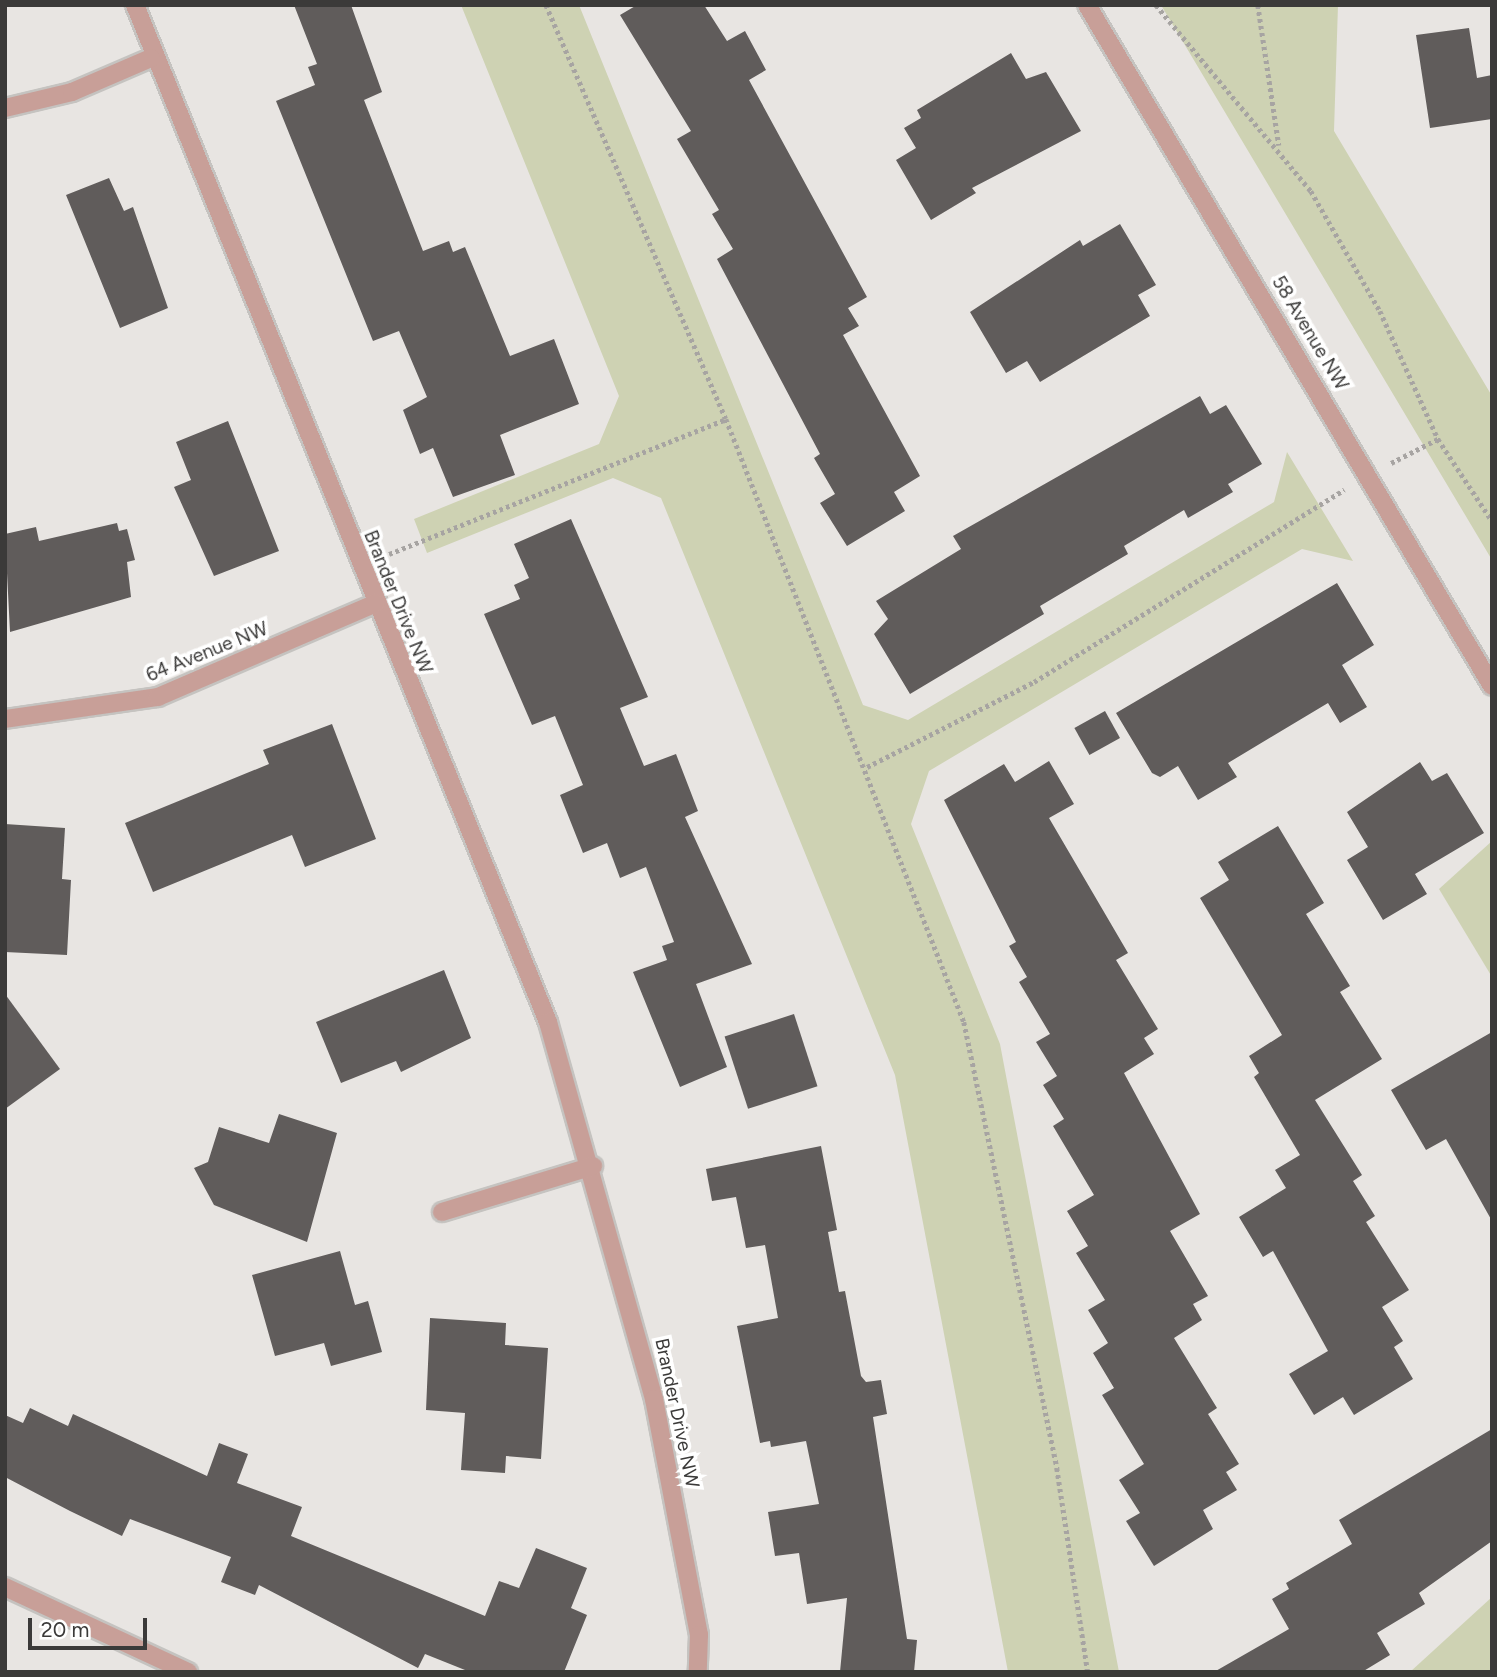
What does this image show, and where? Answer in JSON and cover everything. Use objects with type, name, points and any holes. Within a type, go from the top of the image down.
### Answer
[{"type":"street","name":"Brander Drive NW","points":[[135,5],[151,58],[548,1022],[593,1166],[667,1464],[699,1635],[698,1672]]},
{"type":"street","name":"58 Avenue NW","points":[[1087,5],[1370,474],[1492,686]]},
{"type":"street","points":[[5,108],[72,92],[151,58]]},
{"type":"street","name":"64 Avenue NW","points":[[5,719],[158,698],[376,603]]},
{"type":"street","points":[[442,1212],[593,1166]]},
{"type":"street","points":[[5,1587],[188,1672]]},
{"type":"path","points":[[546,5],[726,419],[867,767],[964,1022],[1057,1468],[1088,1672]]},
{"type":"path","points":[[1156,5],[1279,146],[1380,311],[1438,439],[1492,521]]},
{"type":"path","points":[[1258,5],[1279,146]]},
{"type":"path","points":[[361,565],[726,419]]},
{"type":"path","points":[[867,767],[1034,682],[1370,474],[1438,439]]},
{"type":"green space","points":[[461,5],[579,5],[863,705],[908,720],[1274,502],[1287,452],[1353,561],[1302,549],[929,771],[911,824],[1000,1044],[1119,1672],[1008,1672],[895,1075],[661,498],[613,478],[427,553],[414,519],[599,444],[619,396]]},
{"type":"green space","points":[[1161,5],[1338,5],[1334,131],[1492,396],[1492,560]]},
{"type":"green space","points":[[1492,841],[1492,977],[1439,889]]},
{"type":"green space","points":[[1492,1597],[1492,1672],[1410,1672]]},
{"type":"building","points":[[294,5],[351,5],[382,92],[364,100],[423,251],[449,241],[453,252],[465,247],[510,356],[554,339],[579,404],[500,435],[515,475],[453,497],[433,448],[420,454],[403,410],[427,397],[399,331],[373,341],[276,101],[315,85],[308,67],[317,64]]},
{"type":"building","points":[[637,5],[704,5],[727,41],[745,31],[766,70],[749,80],[867,297],[848,308],[859,326],[843,335],[920,476],[894,492],[905,511],[847,546],[820,503],[835,494],[814,458],[820,454],[717,259],[733,249],[712,214],[719,210],[677,139],[691,131],[620,15]]},
{"type":"building","points":[[1469,28],[1477,78],[1492,75],[1492,119],[1430,128],[1416,35]]},
{"type":"building","points":[[1011,53],[1026,79],[1046,72],[1081,131],[972,188],[976,193],[931,220],[896,160],[916,148],[904,128],[921,118],[917,110]]},
{"type":"building","points":[[109,178],[124,211],[133,207],[168,308],[120,328],[66,195]]},
{"type":"building","points":[[1120,224],[1156,285],[1138,295],[1150,316],[1040,382],[1027,361],[1006,373],[970,312],[1080,240],[1083,246]]},
{"type":"building","points":[[1200,396],[1210,414],[1226,405],[1262,464],[1228,484],[1233,492],[1188,518],[1184,510],[1124,546],[1128,554],[1040,606],[1044,614],[910,694],[874,634],[888,619],[876,601],[961,549],[953,536]]},
{"type":"building","points":[[228,421],[279,551],[214,576],[174,487],[191,480],[176,442]]},
{"type":"building","points":[[571,519],[648,697],[620,708],[644,766],[676,754],[698,811],[685,817],[752,964],[696,984],[727,1067],[680,1087],[633,972],[667,960],[662,946],[674,942],[646,867],[620,878],[607,843],[583,853],[560,795],[583,785],[555,716],[532,725],[484,614],[520,599],[514,585],[529,578],[514,544]]},
{"type":"building","points":[[117,523],[119,531],[127,529],[135,560],[127,562],[131,597],[10,632],[5,534],[36,527],[39,541]]},
{"type":"building","points":[[1337,583],[1374,645],[1342,665],[1367,707],[1340,723],[1328,703],[1228,763],[1237,777],[1198,800],[1178,766],[1160,777],[1152,773],[1116,713]]},
{"type":"building","points":[[1105,711],[1120,738],[1089,755],[1074,728]]},
{"type":"building","points":[[332,724],[376,839],[305,867],[292,835],[153,892],[125,823],[269,764],[263,750]]},
{"type":"building","points":[[1049,761],[1074,804],[1049,818],[1128,953],[1116,960],[1158,1029],[1144,1038],[1154,1054],[1124,1073],[1200,1214],[1170,1231],[1208,1296],[1193,1304],[1202,1320],[1174,1338],[1217,1408],[1208,1414],[1239,1464],[1226,1472],[1237,1490],[1203,1510],[1213,1529],[1154,1566],[1126,1521],[1140,1513],[1119,1480],[1144,1464],[1102,1395],[1114,1388],[1093,1353],[1108,1343],[1088,1310],[1105,1300],[1076,1253],[1088,1246],[1067,1211],[1094,1195],[1053,1126],[1064,1119],[1043,1085],[1057,1076],[1036,1042],[1050,1034],[1019,982],[1027,977],[1009,946],[1016,942],[944,800],[1004,764],[1015,782]]},
{"type":"building","points":[[1420,762],[1432,781],[1447,773],[1484,833],[1415,874],[1427,894],[1383,920],[1347,860],[1368,847],[1347,812]]},
{"type":"building","points":[[5,824],[65,828],[62,879],[71,880],[67,955],[5,952]]},
{"type":"building","points":[[1278,826],[1324,903],[1306,914],[1350,986],[1340,992],[1382,1059],[1315,1100],[1362,1175],[1353,1181],[1375,1216],[1366,1222],[1409,1290],[1382,1307],[1403,1341],[1394,1347],[1413,1379],[1354,1415],[1343,1397],[1314,1415],[1289,1374],[1328,1351],[1273,1251],[1263,1257],[1239,1217],[1286,1188],[1275,1170],[1300,1155],[1254,1077],[1259,1073],[1249,1056],[1282,1035],[1200,898],[1229,880],[1218,862]]},
{"type":"building","points":[[444,970],[471,1038],[401,1072],[396,1061],[341,1083],[316,1022]]},
{"type":"building","points":[[5,994],[60,1069],[5,1109]]},
{"type":"building","points":[[794,1014],[817,1086],[748,1109],[725,1037]]},
{"type":"building","points":[[1492,1032],[1492,1221],[1446,1139],[1426,1150],[1391,1090]]},
{"type":"building","points":[[279,1114],[337,1133],[307,1242],[214,1205],[194,1168],[208,1162],[219,1127],[269,1143]]},
{"type":"building","points":[[821,1146],[837,1230],[828,1232],[839,1292],[845,1291],[861,1376],[866,1382],[881,1380],[887,1414],[873,1417],[907,1639],[917,1640],[914,1672],[840,1672],[847,1598],[807,1604],[799,1553],[775,1556],[768,1512],[819,1504],[806,1441],[771,1447],[770,1441],[760,1443],[737,1326],[778,1318],[765,1245],[746,1248],[736,1197],[712,1201],[706,1169]]},
{"type":"building","points":[[340,1251],[355,1305],[368,1301],[382,1352],[331,1366],[324,1343],[275,1356],[252,1275]]},
{"type":"building","points":[[430,1318],[506,1323],[505,1345],[548,1348],[541,1459],[506,1456],[505,1473],[461,1470],[465,1413],[426,1410]]},
{"type":"building","points":[[30,1408],[68,1426],[73,1414],[207,1476],[219,1443],[248,1454],[237,1483],[302,1507],[291,1536],[485,1616],[499,1581],[519,1588],[536,1548],[587,1568],[571,1608],[587,1615],[564,1672],[470,1672],[425,1654],[418,1668],[259,1585],[255,1595],[221,1582],[231,1557],[130,1519],[122,1536],[70,1511],[5,1477],[5,1415],[23,1423]]},
{"type":"building","points":[[1492,1429],[1492,1541],[1419,1593],[1425,1604],[1377,1633],[1390,1655],[1362,1672],[1214,1672],[1289,1629],[1272,1599],[1289,1589],[1286,1583],[1352,1544],[1339,1520]]}]
